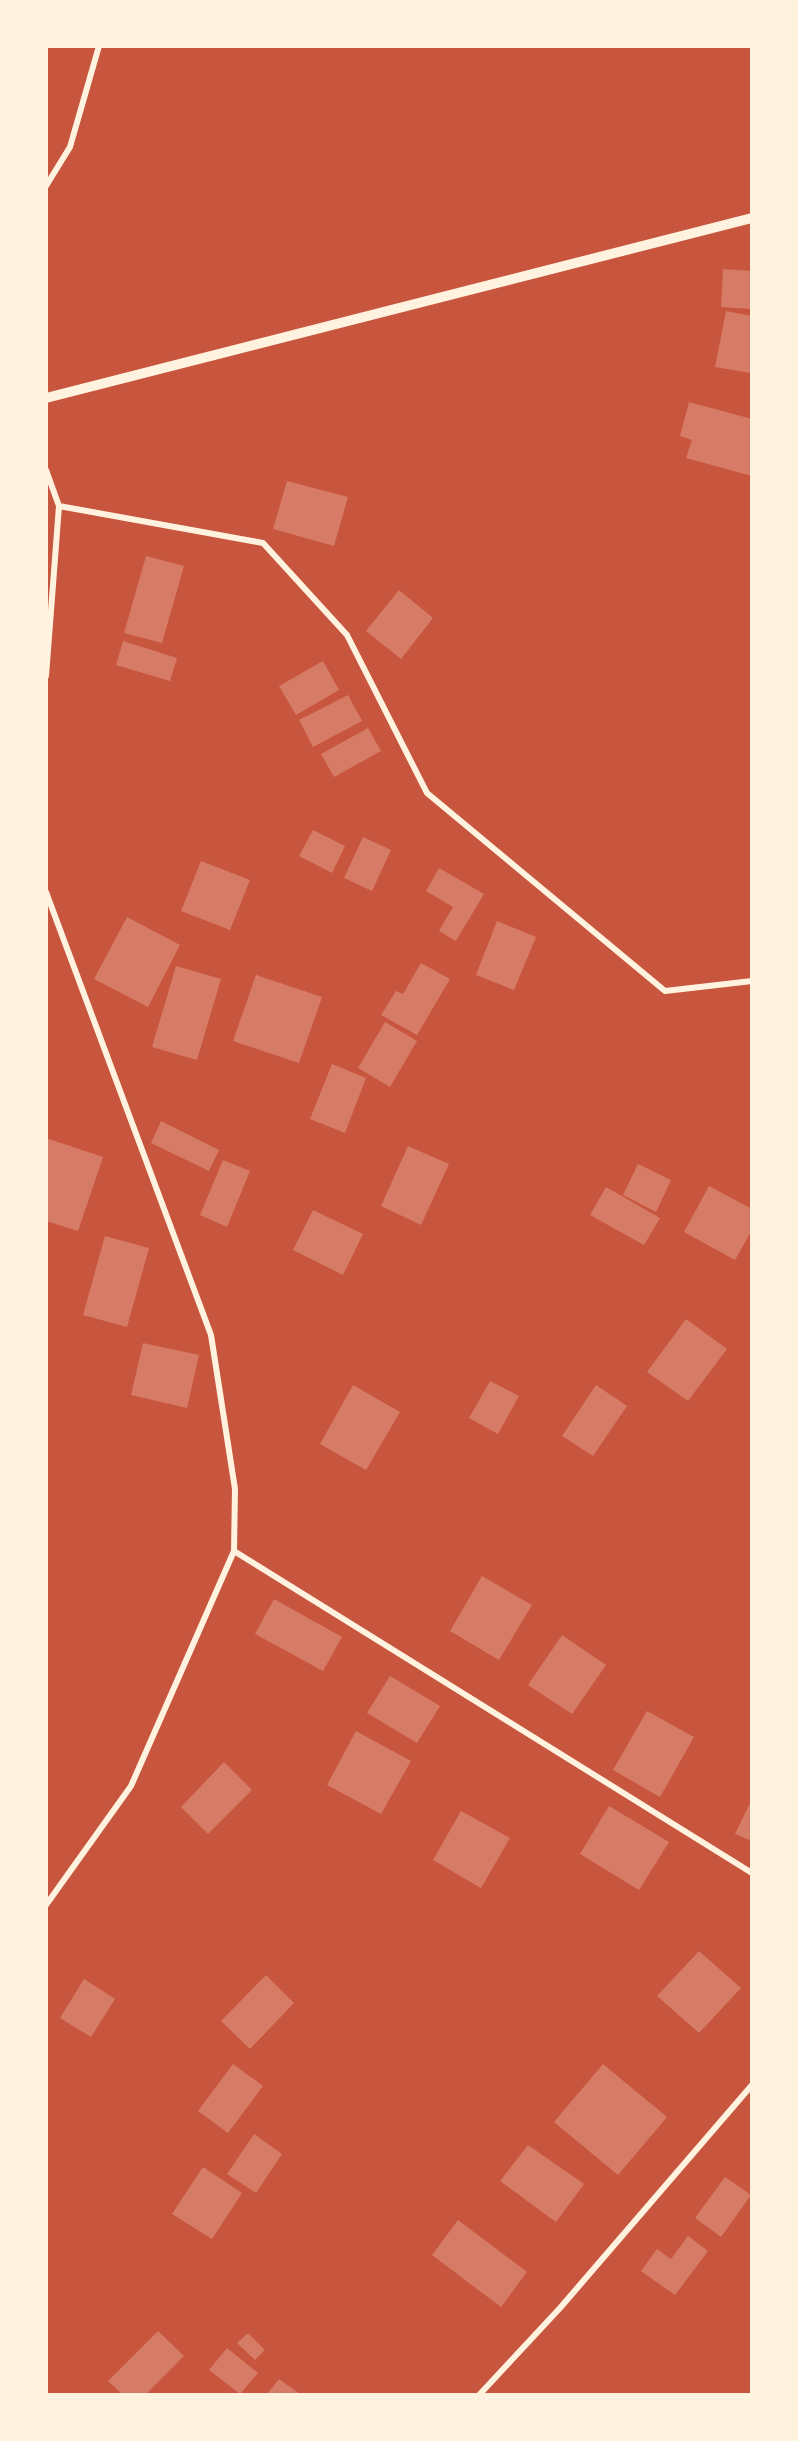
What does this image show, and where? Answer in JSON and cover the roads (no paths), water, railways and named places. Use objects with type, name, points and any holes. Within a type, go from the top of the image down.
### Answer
[{"type":"street","points":[[46,186],[70,147],[99,46]]},
{"type":"street","points":[[46,398],[752,218]]},
{"type":"street","points":[[46,470],[59,506],[46,676]]},
{"type":"street","points":[[59,506],[263,543],[347,635],[427,793],[664,991],[752,981]]},
{"type":"street","points":[[46,892],[211,1335],[235,1489],[234,1551],[131,1786],[46,1905]]},
{"type":"street","points":[[234,1551],[752,1873]]},
{"type":"street","points":[[480,2394],[560,2308],[752,2085]]}]
